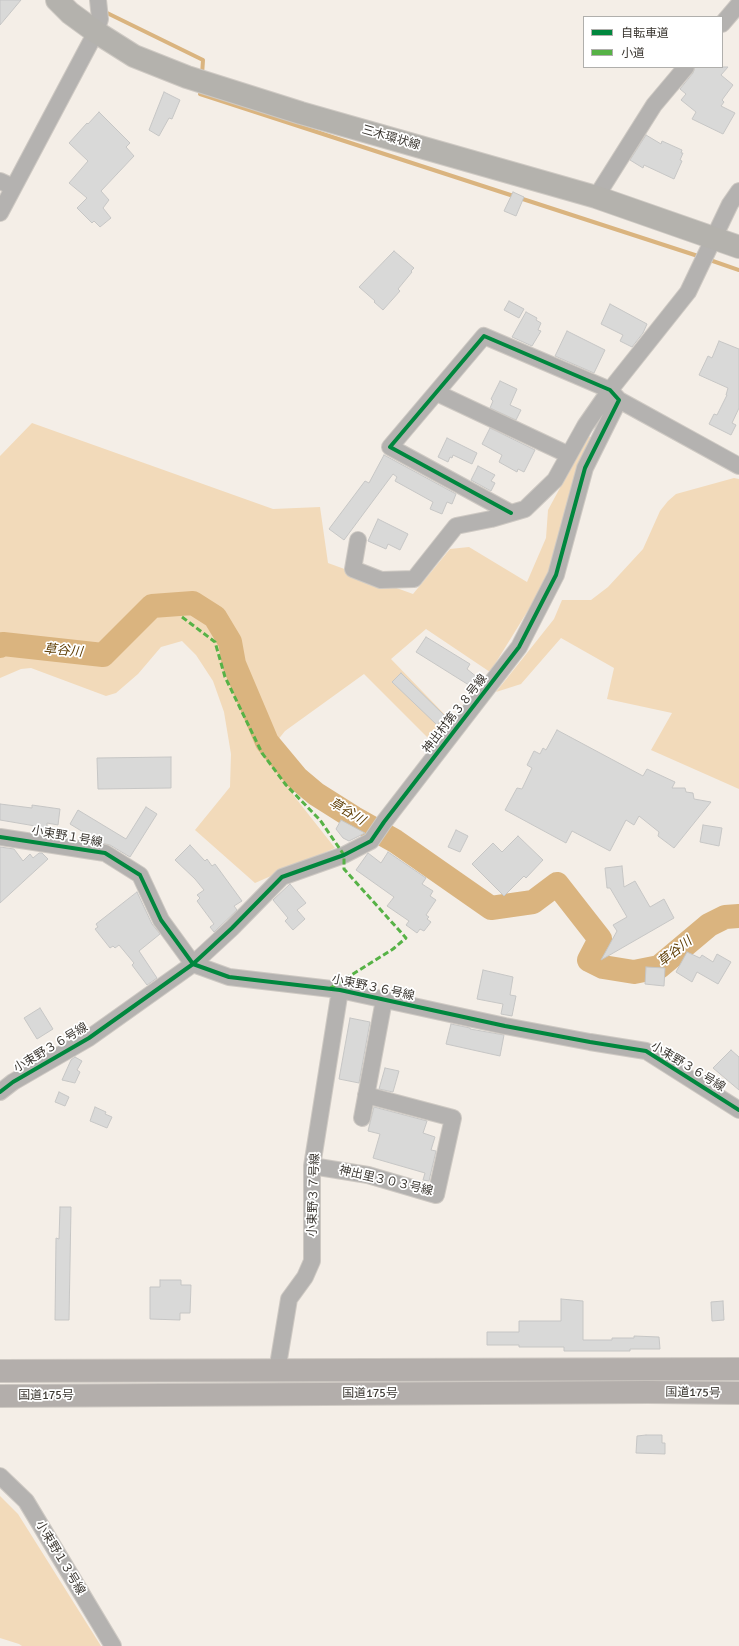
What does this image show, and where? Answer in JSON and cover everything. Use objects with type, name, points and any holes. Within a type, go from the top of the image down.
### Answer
[{"type":"highway","name":"国道175号","points":[[0,1371],[739,1369]]},
{"type":"highway","name":"国道175号","points":[[0,1396],[640,1392],[739,1393]]},
{"type":"main road","name":"三木環状線","points":[[57,0],[70,13],[96,32],[134,56],[187,77],[301,112],[596,197],[739,247]]},
{"type":"street","points":[[0,213],[7,184],[96,32],[100,19],[98,0]]},
{"type":"street","points":[[723,23],[739,4]]},
{"type":"street","points":[[596,197],[654,105],[685,68]]},
{"type":"street","points":[[358,540],[353,569],[381,580],[414,579],[456,526],[525,509],[555,480],[585,426],[615,395],[688,292],[730,204],[739,191]]},
{"type":"street","points":[[512,513],[390,447],[484,336],[615,395],[739,466]]},
{"type":"street","points":[[437,392],[569,455]]},
{"type":"street","name":"神出村第３８号線","points":[[193,964],[232,928],[282,878],[344,855],[371,841],[519,647],[556,575],[585,468],[615,395]]},
{"type":"street","name":"小束野１号線","points":[[0,837],[105,853],[140,875],[161,920],[193,964]]},
{"type":"street","name":"小束野３６号線","points":[[0,1092],[13,1082],[89,1038],[193,964],[229,977],[340,990],[528,1031],[646,1051],[739,1110]]},
{"type":"street","name":"小束野３７号線","points":[[277,1371],[289,1299],[305,1277],[312,1261],[312,1166],[340,990]]},
{"type":"street","points":[[362,1118],[384,1000]]},
{"type":"street","name":"神出里３０３号線","points":[[312,1166],[368,1175],[436,1195],[453,1118],[366,1095]]},
{"type":"street","name":"小束野１３号線","points":[[0,1476],[26,1501],[113,1646]]},
{"type":"shaded area","points":[[32,423],[273,509],[320,507],[328,563],[413,594],[450,549],[469,547],[527,582],[546,538],[548,510],[588,436],[595,439],[563,521],[545,583],[490,672],[426,629],[391,659],[452,722],[431,741],[364,674],[285,731],[269,751],[294,796],[335,848],[255,883],[195,830],[230,787],[231,754],[224,712],[213,681],[196,655],[182,641],[161,647],[138,674],[116,693],[106,696],[31,668],[21,669],[0,678],[0,456]]},
{"type":"shaded area","points":[[734,478],[739,479],[739,789],[651,750],[672,713],[607,699],[614,668],[561,638],[521,684],[496,692],[554,619],[562,600],[591,600],[608,587],[643,549],[660,511],[668,501],[676,494]]},
{"type":"shaded area","points":[[0,1496],[18,1514],[101,1646],[22,1646],[0,1638]]},
{"type":"building","points":[[0,0],[21,0],[0,25]]},
{"type":"building","points":[[728,67],[721,75],[733,85],[722,100],[724,102],[721,106],[735,113],[723,134],[692,119],[696,112],[681,100],[686,94],[680,89],[693,73],[695,68]]},
{"type":"building","points":[[164,92],[180,100],[172,119],[169,118],[159,136],[149,130]]},
{"type":"building","points":[[99,112],[130,143],[126,147],[134,156],[101,191],[109,200],[103,208],[111,218],[100,227],[94,221],[92,223],[77,208],[87,198],[69,183],[88,161],[69,143]]},
{"type":"building","points":[[646,135],[661,144],[662,141],[682,150],[681,153],[683,153],[680,160],[682,161],[674,179],[644,165],[643,168],[630,160]]},
{"type":"building","points":[[513,192],[524,197],[516,216],[504,211]]},
{"type":"building","points":[[394,251],[414,268],[398,289],[400,291],[383,310],[359,287]]},
{"type":"building","points":[[509,301],[524,309],[519,318],[504,310]]},
{"type":"building","points":[[610,304],[647,324],[643,333],[632,347],[620,341],[623,335],[601,324]]},
{"type":"building","points":[[526,312],[537,318],[536,320],[541,323],[538,330],[541,331],[532,346],[512,337]]},
{"type":"building","points":[[567,331],[605,350],[594,373],[555,356]]},
{"type":"building","points":[[719,341],[739,349],[739,408],[732,423],[736,425],[731,435],[709,424],[714,414],[717,415],[727,395],[728,388],[699,375],[708,356],[712,358]]},
{"type":"building","points":[[500,381],[517,389],[510,405],[521,410],[516,420],[490,408],[493,401],[491,399]]},
{"type":"building","points":[[490,428],[535,450],[524,472],[518,469],[517,472],[499,462],[502,455],[482,444]]},
{"type":"building","points":[[447,438],[477,453],[472,464],[453,455],[452,458],[450,457],[448,462],[438,457]]},
{"type":"building","points":[[384,455],[456,494],[452,504],[447,502],[442,514],[430,509],[433,502],[395,481],[397,477],[393,474],[344,540],[329,529],[365,481],[369,483]]},
{"type":"building","points":[[478,466],[495,475],[491,481],[495,483],[491,491],[471,480]]},
{"type":"building","points":[[378,519],[408,534],[400,550],[388,544],[386,549],[368,541]]},
{"type":"building","points":[[426,637],[470,664],[467,669],[478,678],[472,687],[416,652]]},
{"type":"building","points":[[401,673],[445,716],[437,725],[392,682]]},
{"type":"building","points":[[557,730],[643,776],[647,769],[675,782],[672,788],[685,788],[686,792],[693,793],[694,799],[711,802],[674,848],[658,836],[659,832],[639,816],[634,825],[626,820],[610,851],[572,831],[566,843],[505,810],[517,788],[522,789],[532,768],[527,765],[534,751],[540,754],[543,748],[546,750]]},
{"type":"building","points":[[171,757],[171,788],[98,789],[97,758]]},
{"type":"building","points":[[0,804],[32,808],[32,805],[60,809],[58,825],[47,823],[47,828],[0,820]]},
{"type":"building","points":[[146,807],[157,814],[130,857],[110,845],[101,843],[70,824],[78,810],[126,839]]},
{"type":"building","points":[[341,820],[365,833],[349,841],[343,838],[336,829]]},
{"type":"building","points":[[703,825],[722,828],[719,846],[700,842]]},
{"type":"building","points":[[456,830],[468,836],[460,852],[448,847]]},
{"type":"building","points":[[518,836],[543,860],[526,878],[524,876],[504,896],[472,864],[493,843],[502,852]]},
{"type":"building","points":[[190,845],[205,861],[207,859],[212,866],[215,864],[242,901],[234,906],[237,910],[214,932],[210,927],[214,924],[197,901],[200,898],[197,895],[204,890],[175,860]]},
{"type":"building","points":[[0,847],[14,849],[23,861],[30,854],[33,858],[39,853],[42,853],[48,859],[0,903]]},
{"type":"building","points":[[388,852],[426,878],[422,884],[433,891],[430,896],[436,900],[426,915],[429,917],[427,919],[431,922],[424,931],[420,929],[417,933],[406,925],[409,921],[387,906],[394,897],[356,870],[368,853],[381,863]]},
{"type":"building","points":[[622,866],[624,887],[635,881],[650,907],[664,899],[674,918],[601,960],[617,931],[613,925],[627,917],[610,888],[607,888],[605,868]]},
{"type":"building","points":[[290,884],[306,903],[297,910],[305,919],[293,930],[285,921],[288,918],[273,900]]},
{"type":"building","points":[[137,892],[152,924],[160,934],[139,951],[157,978],[147,985],[132,965],[134,963],[119,945],[115,948],[113,946],[110,948],[95,929],[98,927],[96,924]]},
{"type":"building","points":[[687,952],[700,958],[702,955],[713,962],[717,954],[731,962],[718,984],[697,972],[692,982],[676,972]]},
{"type":"building","points":[[646,967],[665,968],[664,986],[645,984]]},
{"type":"building","points":[[483,970],[513,977],[510,995],[516,996],[512,1016],[501,1014],[503,1004],[477,999]]},
{"type":"building","points":[[40,1008],[53,1029],[37,1039],[24,1018]]},
{"type":"building","points":[[350,1018],[370,1022],[359,1083],[339,1079]]},
{"type":"building","points":[[451,1024],[504,1035],[500,1056],[446,1044]]},
{"type":"building","points":[[731,1050],[739,1057],[739,1090],[713,1068]]},
{"type":"building","points":[[75,1057],[82,1061],[77,1070],[80,1072],[75,1083],[62,1080],[71,1060]]},
{"type":"building","points":[[385,1068],[399,1071],[393,1092],[379,1089]]},
{"type":"building","points":[[59,1092],[69,1097],[65,1106],[55,1102]]},
{"type":"building","points":[[95,1107],[106,1112],[105,1114],[112,1117],[107,1128],[90,1121]]},
{"type":"building","points":[[374,1107],[427,1121],[423,1133],[435,1137],[431,1150],[436,1151],[429,1181],[423,1180],[425,1173],[373,1158],[380,1134],[368,1131]]},
{"type":"building","points":[[60,1207],[71,1207],[69,1320],[55,1320],[56,1238],[59,1239]]},
{"type":"building","points":[[160,1280],[181,1280],[181,1285],[191,1285],[190,1313],[180,1313],[180,1320],[150,1319],[150,1287],[160,1287]]},
{"type":"building","points":[[561,1299],[583,1301],[583,1340],[612,1340],[612,1338],[634,1338],[634,1336],[659,1337],[660,1349],[630,1349],[630,1351],[564,1351],[564,1347],[487,1345],[487,1332],[519,1332],[519,1321],[561,1321]]},
{"type":"building","points":[[723,1301],[724,1320],[712,1321],[711,1302]]},
{"type":"building","points":[[662,1435],[662,1443],[665,1443],[665,1454],[636,1453],[637,1436]]},
{"type":"waterway","points":[[103,11],[203,60],[202,75]]},
{"type":"waterway","points":[[201,88],[200,94],[701,257]]},
{"type":"waterway","points":[[707,259],[739,270]]},
{"type":"waterway","name":"草谷川","points":[[0,646],[3,644],[103,655],[152,606],[193,603],[215,617],[230,642],[234,664],[267,742],[297,778],[316,794],[395,841],[491,908],[533,902],[557,884],[600,939],[589,960],[603,967],[634,972],[659,967],[709,925],[725,917],[739,916]]},
{"type":"marked path","points":[[182,617],[215,642],[225,677],[262,753],[286,785],[320,820],[344,855],[344,869],[406,938],[393,949],[329,989]]},
{"type":"cycle path","points":[[0,837],[105,853],[140,875],[161,920],[193,964],[232,928],[282,877],[344,855],[371,841],[519,647],[556,575],[585,468],[619,400],[610,390],[484,336],[390,447],[511,513]]},
{"type":"cycle path","points":[[0,1092],[13,1082],[89,1038],[193,964],[229,977],[340,990],[505,1026],[646,1051],[739,1110]]}]
